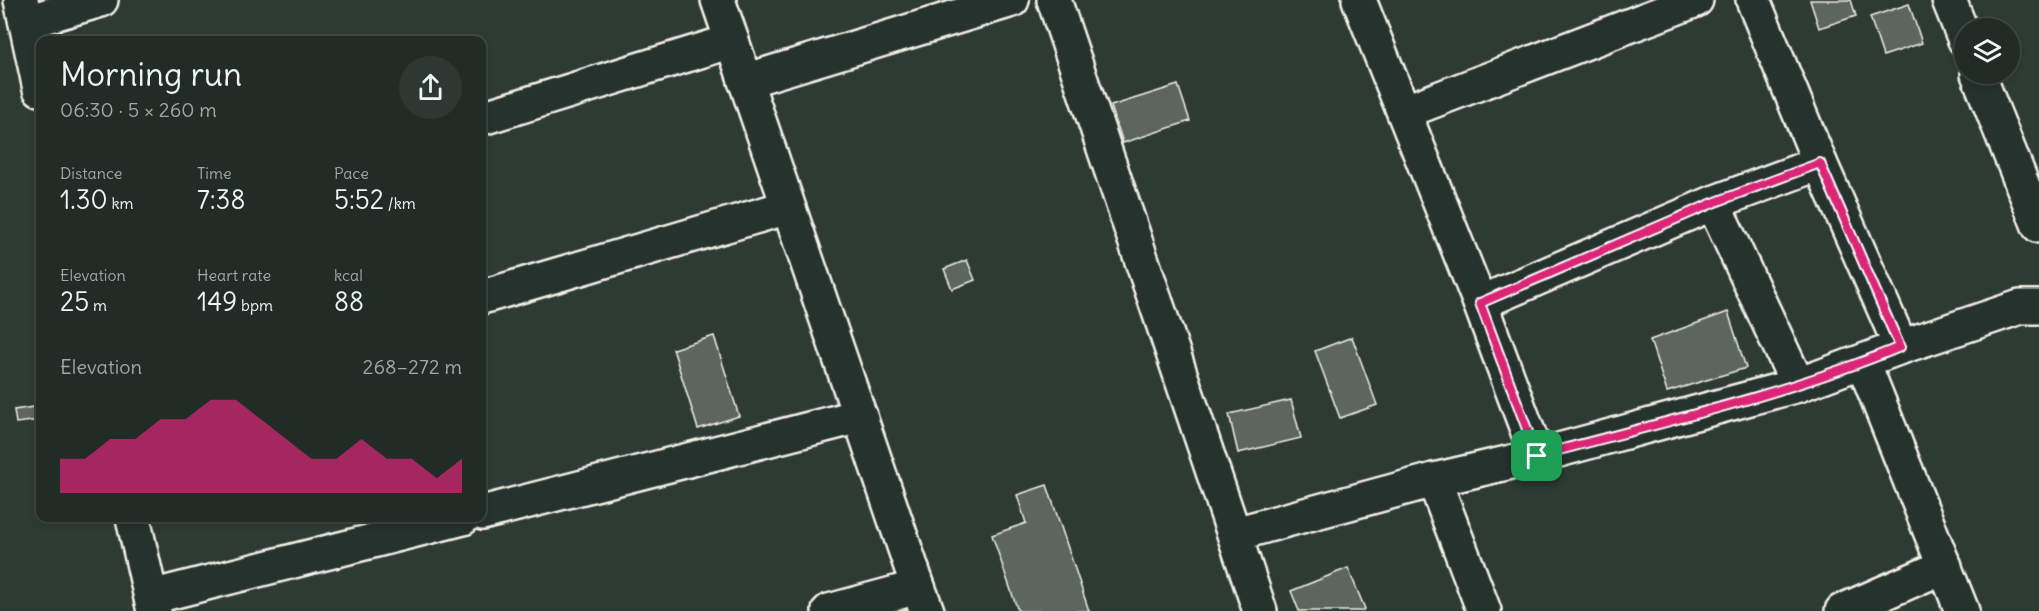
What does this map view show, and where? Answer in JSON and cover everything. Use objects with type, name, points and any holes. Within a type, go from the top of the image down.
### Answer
[{"type":"street","points":[[36,70],[24,11],[101,0]]},
{"type":"street","points":[[718,0],[922,599],[829,611]]},
{"type":"street","points":[[745,81],[1012,0]]},
{"type":"street","points":[[1054,0],[1260,611]]},
{"type":"street","points":[[1359,0],[1480,303],[1537,456]]},
{"type":"street","points":[[1404,112],[1696,0]]},
{"type":"street","points":[[1753,0],[1820,163],[1900,347]]},
{"type":"street","points":[[1949,0],[1956,18]]},
{"type":"street","points":[[486,117],[732,42]]},
{"type":"street","points":[[1982,84],[2039,226]]},
{"type":"street","points":[[1480,303],[1713,203],[1820,163]]},
{"type":"street","points":[[1713,203],[1798,385]]},
{"type":"street","points":[[486,296],[788,207]]},
{"type":"street","points":[[1235,534],[1434,480],[1537,456],[1798,385],[1863,363],[1900,347],[2020,307],[2039,307]]},
{"type":"street","points":[[1863,363],[1962,611]]},
{"type":"street","points":[[486,512],[860,416]]},
{"type":"street","points":[[1434,480],[1484,611]]},
{"type":"street","points":[[134,522],[152,604],[449,522]]},
{"type":"street","points":[[1842,611],[1945,566]]},
{"type":"building","points":[[1810,0],[1851,0],[1856,16],[1819,28]]},
{"type":"building","points":[[1909,4],[1922,43],[1883,56],[1870,17]]},
{"type":"building","points":[[1178,85],[1190,121],[1123,143],[1111,106]]},
{"type":"building","points":[[967,260],[975,280],[952,289],[944,269]]},
{"type":"building","points":[[1728,312],[1746,368],[1667,392],[1650,340]]},
{"type":"building","points":[[714,336],[739,416],[698,429],[673,349]]},
{"type":"building","points":[[1352,337],[1377,405],[1340,418],[1315,351]]},
{"type":"building","points":[[1291,400],[1301,438],[1238,453],[1229,414]]},
{"type":"building","points":[[36,407],[36,420],[16,423],[14,410]]},
{"type":"building","points":[[1047,485],[1089,611],[1018,611],[992,535],[1026,523],[1017,495]]},
{"type":"building","points":[[1348,568],[1365,609],[1361,611],[1299,611],[1291,591]]},
{"type":"route","points":[[1820,163],[1900,347],[1863,363],[1798,385],[1537,456],[1480,303],[1713,203],[1820,163]]}]
